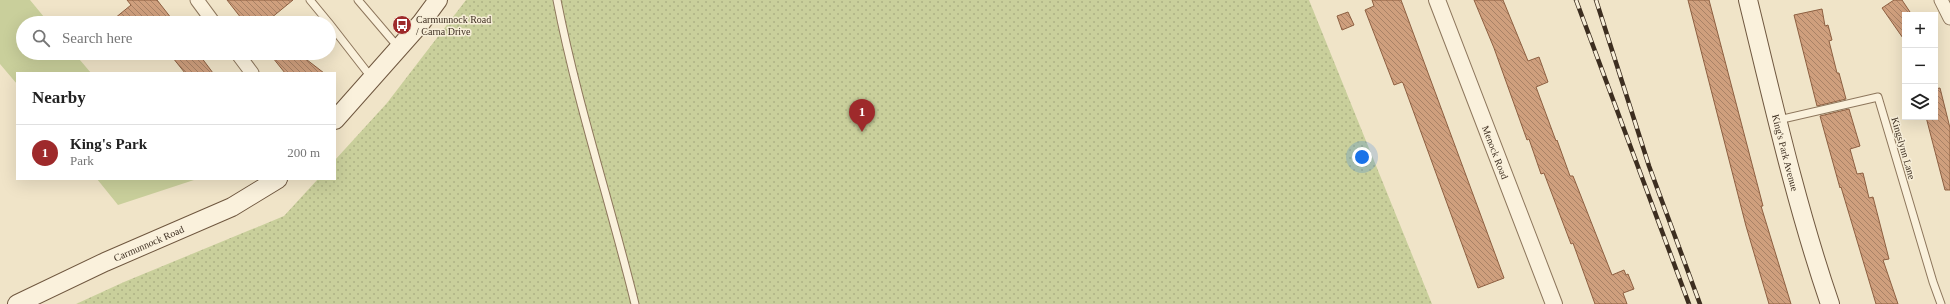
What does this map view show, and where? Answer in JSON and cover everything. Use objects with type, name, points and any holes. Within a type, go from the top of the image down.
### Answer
[{"type":"main road","points":[[336,119],[371,77],[421,23],[438,0]]},
{"type":"main road","name":"King's Park Avenue","points":[[1748,0],[1798,201],[1830,304]]},
{"type":"main road","name":"Carmunnock Road","points":[[17,304],[105,262],[232,207],[276,180]]},
{"type":"street","points":[[196,0],[209,16]]},
{"type":"street","name":"Menock Road","points":[[1437,0],[1554,304]]},
{"type":"street","points":[[1941,0],[1950,18]]},
{"type":"street","points":[[242,60],[251,72]]},
{"type":"lane","points":[[310,0],[323,16]]},
{"type":"lane","points":[[358,0],[399,47]]},
{"type":"lane","points":[[557,0],[586,128],[620,243],[635,304]]},
{"type":"lane","points":[[336,32],[371,77]]},
{"type":"lane","name":"Kingslynn Lane","points":[[1778,120],[1878,97],[1933,282],[1941,304]]},
{"type":"green space","points":[[0,0],[30,0],[43,16],[16,16],[16,60],[80,60],[90,72],[16,72],[16,83],[0,64]]},
{"type":"green space","points":[[466,0],[1309,0],[1432,304],[76,304],[124,282],[284,216],[317,180],[336,180],[336,159],[387,103]]},
{"type":"green space","points":[[98,180],[194,180],[118,205]]},
{"type":"building","points":[[127,0],[157,0],[170,16],[118,16],[131,5]]},
{"type":"building","points":[[227,0],[293,0],[274,16],[240,16]]},
{"type":"building","points":[[1372,0],[1401,0],[1504,278],[1478,288],[1403,83],[1394,85],[1365,10],[1374,6]]},
{"type":"building","points":[[1474,0],[1503,0],[1528,61],[1539,57],[1548,82],[1536,87],[1570,176],[1573,176],[1612,275],[1624,270],[1626,275],[1628,274],[1634,289],[1623,293],[1627,304],[1595,304],[1573,243],[1571,244],[1544,173],[1541,174],[1529,139],[1527,140],[1494,48]]},
{"type":"building","points":[[1688,0],[1709,0],[1763,206],[1761,206],[1791,304],[1769,304],[1746,226]]},
{"type":"building","points":[[1894,0],[1902,0],[1910,12],[1902,12],[1902,37],[1882,8]]},
{"type":"building","points":[[1822,9],[1825,26],[1828,25],[1832,40],[1829,41],[1837,73],[1839,73],[1846,99],[1817,106],[1794,15]]},
{"type":"building","points":[[1348,12],[1354,25],[1342,30],[1337,16]]},
{"type":"building","points":[[175,60],[203,60],[212,72],[184,72]]},
{"type":"building","points":[[275,60],[307,60],[323,72],[284,72]]},
{"type":"building","points":[[1938,88],[1940,88],[1950,128],[1950,190],[1945,190],[1927,120],[1938,120]]},
{"type":"building","points":[[1849,109],[1860,146],[1850,149],[1857,174],[1863,173],[1869,198],[1873,197],[1889,259],[1883,260],[1898,304],[1876,304],[1841,187],[1840,188],[1820,116]]},
{"type":"railway","points":[[1576,0],[1689,304]]},
{"type":"railway","points":[[1596,0],[1649,166],[1700,304]]},
{"type":"place","name":"Carmunnock Road / Carna Drive","points":[[402,25]]},
{"type":"place","name":"King's Park","points":[[862,132]]}]
